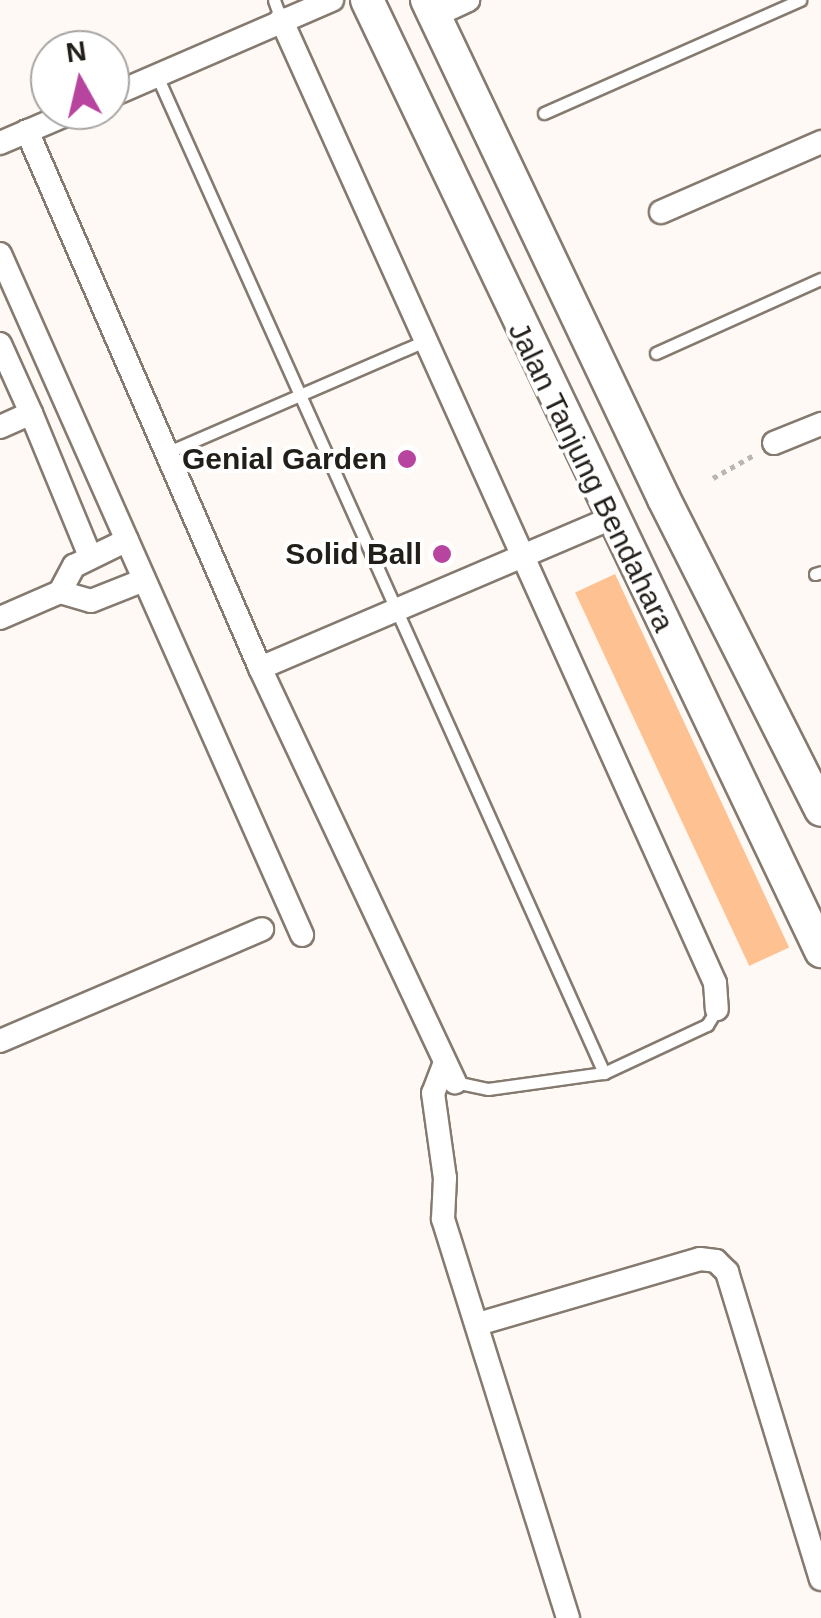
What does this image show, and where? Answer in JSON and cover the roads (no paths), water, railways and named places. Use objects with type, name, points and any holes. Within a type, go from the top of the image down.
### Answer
[{"type":"main road","name":"Jalan Tanjung Bendahara","points":[[367,0],[821,951]]},
{"type":"main road","name":"Jalan Tanjung Bendahara","points":[[430,8],[821,810]]},
{"type":"street","points":[[130,87],[278,10],[332,0]]},
{"type":"street","points":[[430,8],[469,0]]},
{"type":"street","points":[[278,10],[423,342],[715,983],[717,1009]]},
{"type":"street","points":[[0,143],[30,130]]},
{"type":"street","points":[[27,131],[260,668],[449,1074],[434,1093],[446,1178],[443,1218],[568,1618]]},
{"type":"street","points":[[661,212],[821,142]]},
{"type":"street","points":[[0,254],[302,935]]},
{"type":"street","points":[[0,344],[90,556]]},
{"type":"street","points":[[0,428],[31,413]]},
{"type":"street","points":[[774,443],[821,424]]},
{"type":"street","points":[[260,668],[611,518]]},
{"type":"street","points":[[60,592],[74,566],[127,540]]},
{"type":"street","points":[[0,618],[60,592],[91,600],[144,580]]},
{"type":"street","points":[[0,1041],[262,929]]},
{"type":"street","points":[[478,1324],[700,1258],[716,1261],[727,1272],[821,1579]]},
{"type":"lane","points":[[544,113],[800,0]]},
{"type":"lane","points":[[157,76],[604,1073]]},
{"type":"lane","points":[[656,353],[821,280]]},
{"type":"lane","points":[[166,453],[296,392],[423,342]]},
{"type":"lane","points":[[449,1074],[488,1089],[604,1073],[707,1025],[717,1009]]},
{"type":"place","name":"Genial Garden","points":[[407,459]]},
{"type":"place","name":"Solid Ball","points":[[442,554]]}]
